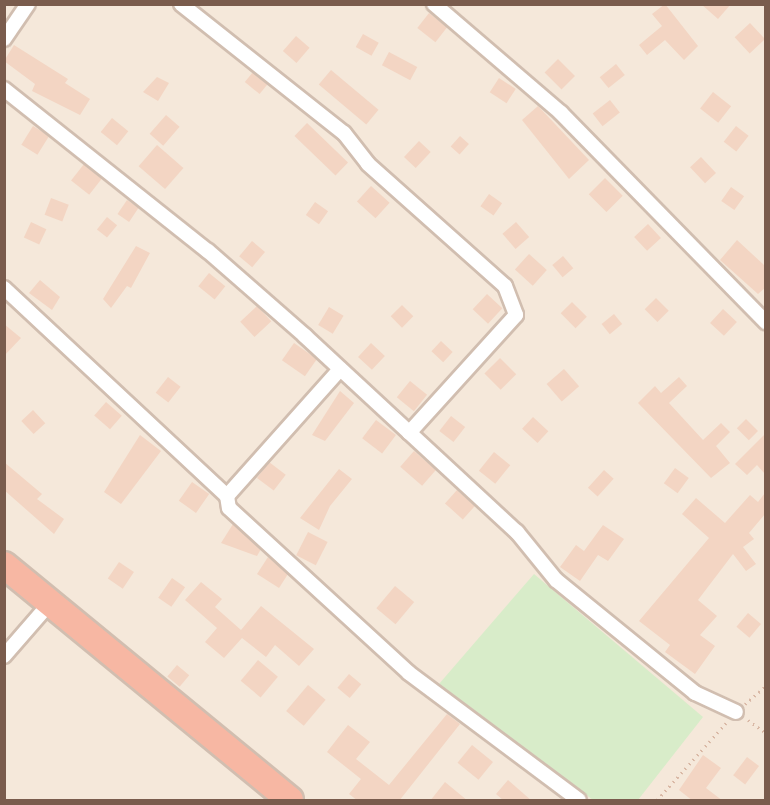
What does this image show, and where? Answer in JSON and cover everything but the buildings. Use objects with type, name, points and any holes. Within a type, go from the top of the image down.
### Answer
[{"type":"highway","points":[[4,565],[290,801]]},
{"type":"street","points":[[4,39],[28,4]]},
{"type":"street","points":[[182,4],[344,133],[368,165],[505,286],[516,315],[410,433]]},
{"type":"street","points":[[434,4],[561,113],[765,322]]},
{"type":"street","points":[[4,89],[208,251],[517,532],[556,580],[695,693],[736,712]]},
{"type":"street","points":[[4,288],[227,496],[229,508],[409,673],[579,801]]},
{"type":"street","points":[[227,496],[340,369]]},
{"type":"street","points":[[4,656],[50,603]]},
{"type":"path","points":[[657,801],[736,712],[765,686]]},
{"type":"path","points":[[736,712],[765,733]]},
{"type":"shaded area","points":[[5,5],[765,5],[765,800],[5,800]]},
{"type":"green space","points":[[534,574],[703,717],[638,800],[593,800],[439,684]]}]
